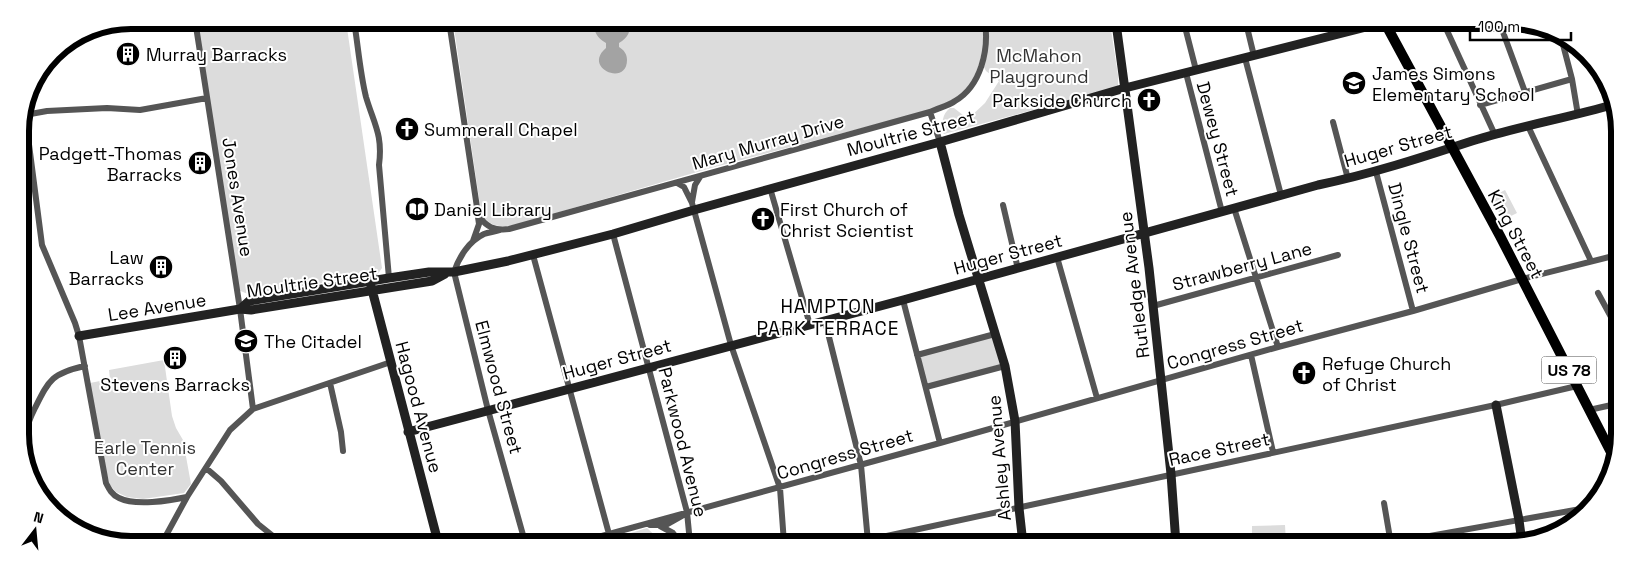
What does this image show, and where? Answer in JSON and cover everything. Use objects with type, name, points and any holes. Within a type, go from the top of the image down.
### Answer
[{"type":"main road","name":"King Street","points":[[1387,29],[1522,279],[1610,450]]},
{"type":"street","name":"Jones Avenue","points":[[196,29],[240,309],[253,409]]},
{"type":"street","points":[[355,29],[366,97],[376,122],[379,139],[379,165],[389,278]]},
{"type":"street","points":[[450,29],[479,224],[471,244],[461,255],[451,272]]},
{"type":"street","name":"Mary Murray Drive","points":[[471,244],[484,234],[509,229],[700,177],[930,112],[954,102],[966,94],[975,82],[984,56],[986,29]]},
{"type":"street","name":"Rutledge Avenue","points":[[1117,29],[1145,233],[1171,474],[1175,536]]},
{"type":"street","points":[[1186,29],[1196,70]]},
{"type":"street","points":[[1247,29],[1254,56]]},
{"type":"street","name":"Moultrie Street","points":[[371,286],[389,278],[429,272],[451,272],[508,262],[613,234],[693,206],[770,188],[940,142],[1125,88],[1360,29]]},
{"type":"street","points":[[1446,29],[1494,135]]},
{"type":"street","points":[[1502,29],[1525,92]]},
{"type":"street","points":[[1562,43],[1572,78],[1578,114]]},
{"type":"street","points":[[1245,58],[1281,195]]},
{"type":"street","name":"Dewey Street","points":[[1186,73],[1222,212]]},
{"type":"street","points":[[1480,105],[1572,78]]},
{"type":"street","points":[[30,114],[47,110],[107,108],[140,110],[207,98]]},
{"type":"street","name":"Huger Street","points":[[408,432],[1018,269],[1318,185],[1376,172],[1494,135],[1608,106]]},
{"type":"street","name":"Ashley Avenue","points":[[930,112],[1005,366],[1016,421],[1019,508],[1022,536]]},
{"type":"street","points":[[1333,122],[1348,179]]},
{"type":"street","points":[[1528,126],[1591,261]]},
{"type":"street","points":[[29,146],[42,245],[79,336],[106,483],[111,492],[120,499],[135,502],[162,502],[187,497]]},
{"type":"street","name":"Dingle Street","points":[[1376,172],[1413,311]]},
{"type":"street","points":[[693,206],[695,185],[700,177]]},
{"type":"street","points":[[677,183],[684,187],[693,206],[731,345],[780,488],[783,536]]},
{"type":"street","points":[[770,188],[810,325]]},
{"type":"street","points":[[1003,205],[1018,269]]},
{"type":"street","points":[[1234,208],[1278,347]]},
{"type":"street","points":[[478,214],[482,222],[487,226],[502,230]]},
{"type":"street","name":"Parkwood Avenue","points":[[613,234],[687,512],[689,536]]},
{"type":"street","points":[[533,255],[609,534]]},
{"type":"street","name":"Strawberry Lane","points":[[1153,306],[1338,255]]},
{"type":"street","name":"Congress Street","points":[[602,536],[780,488],[1522,279],[1611,256]]},
{"type":"street","points":[[1057,257],[1098,398]]},
{"type":"street","name":"Moultrie Street","points":[[240,309],[251,310],[371,286],[432,281],[451,272]]},
{"type":"street","name":"Elmwood Street","points":[[451,272],[523,536]]},
{"type":"street","name":"Hagood Avenue","points":[[371,286],[436,536]]},
{"type":"street","points":[[1598,293],[1611,317]]},
{"type":"street","points":[[903,300],[940,443]]},
{"type":"street","name":"Lee Avenue","points":[[79,336],[240,309]]},
{"type":"street","points":[[825,321],[861,465],[867,536]]},
{"type":"street","points":[[917,354],[995,334]]},
{"type":"street","points":[[1251,355],[1274,452]]},
{"type":"street","points":[[166,536],[187,497],[230,430],[253,409],[391,362]]},
{"type":"street","points":[[29,424],[47,383],[69,369],[84,366]]},
{"type":"street","points":[[926,387],[1005,366]]},
{"type":"street","points":[[330,383],[341,432],[343,451]]},
{"type":"street","name":"Race Street","points":[[895,536],[1577,386]]},
{"type":"street","points":[[1496,405],[1521,535]]},
{"type":"street","points":[[1589,410],[1611,405]]},
{"type":"street","points":[[206,468],[258,524],[273,536]]},
{"type":"street","points":[[1384,503],[1387,536]]},
{"type":"street","points":[[1432,536],[1579,509]]},
{"type":"street","name":"Congress Street","points":[[644,524],[659,526],[672,522],[687,512]]},
{"type":"street","points":[[659,526],[675,536]]},
{"type":"green space","points":[[198,29],[347,29],[382,268],[377,275],[248,294],[238,290]]},
{"type":"green space","points":[[454,29],[983,29],[983,43],[975,75],[963,92],[954,99],[930,110],[711,168],[518,224],[496,226],[488,221],[481,212]]},
{"type":"green space","name":"McMahon Playground","points":[[987,29],[1111,29],[1118,86],[944,134],[942,132],[942,122],[947,110],[954,108],[968,119],[985,103],[999,81],[986,71],[984,67]]},
{"type":"green space","points":[[1505,190],[1517,213],[1503,220],[1491,197]]},
{"type":"green space","points":[[993,337],[1002,364],[927,385],[920,356]]},
{"type":"green space","name":"Earle Tennis Center","points":[[164,360],[172,416],[183,440],[191,484],[184,493],[143,499],[127,497],[116,492],[110,485],[103,460],[90,383],[110,379],[109,370]]},
{"type":"green space","points":[[1285,525],[1286,536],[1252,536],[1252,526]]},
{"type":"green space","points":[[647,528],[656,536],[621,536]]},
{"type":"shaded area","points":[[594,29],[630,29],[625,39],[619,43],[619,47],[625,52],[627,60],[625,68],[620,72],[608,72],[602,68],[599,62],[600,55],[606,48],[606,43],[596,34]]},
{"type":"place","name":"Murray Barracks","points":[[128,54]]},
{"type":"place","name":"James Simons Elementary School","points":[[1354,83]]},
{"type":"place","name":"Parkside Church","points":[[1149,100]]},
{"type":"place","name":"Summerall Chapel","points":[[407,129]]},
{"type":"place","name":"Padgett-Thomas Barracks","points":[[200,163]]},
{"type":"place","name":"Daniel Library","points":[[417,209]]},
{"type":"place","name":"First Church of Christ Scientist","points":[[763,219]]},
{"type":"place","name":"Law Barracks","points":[[161,267]]},
{"type":"place","name":"The Citadel","points":[[246,341]]},
{"type":"place","name":"Stevens Barracks","points":[[175,358]]},
{"type":"place","name":"Refuge Church of Christ","points":[[1304,373]]},
{"type":"district","name":"HAMPTON PARK TERRACE","points":[[828,317]]}]
